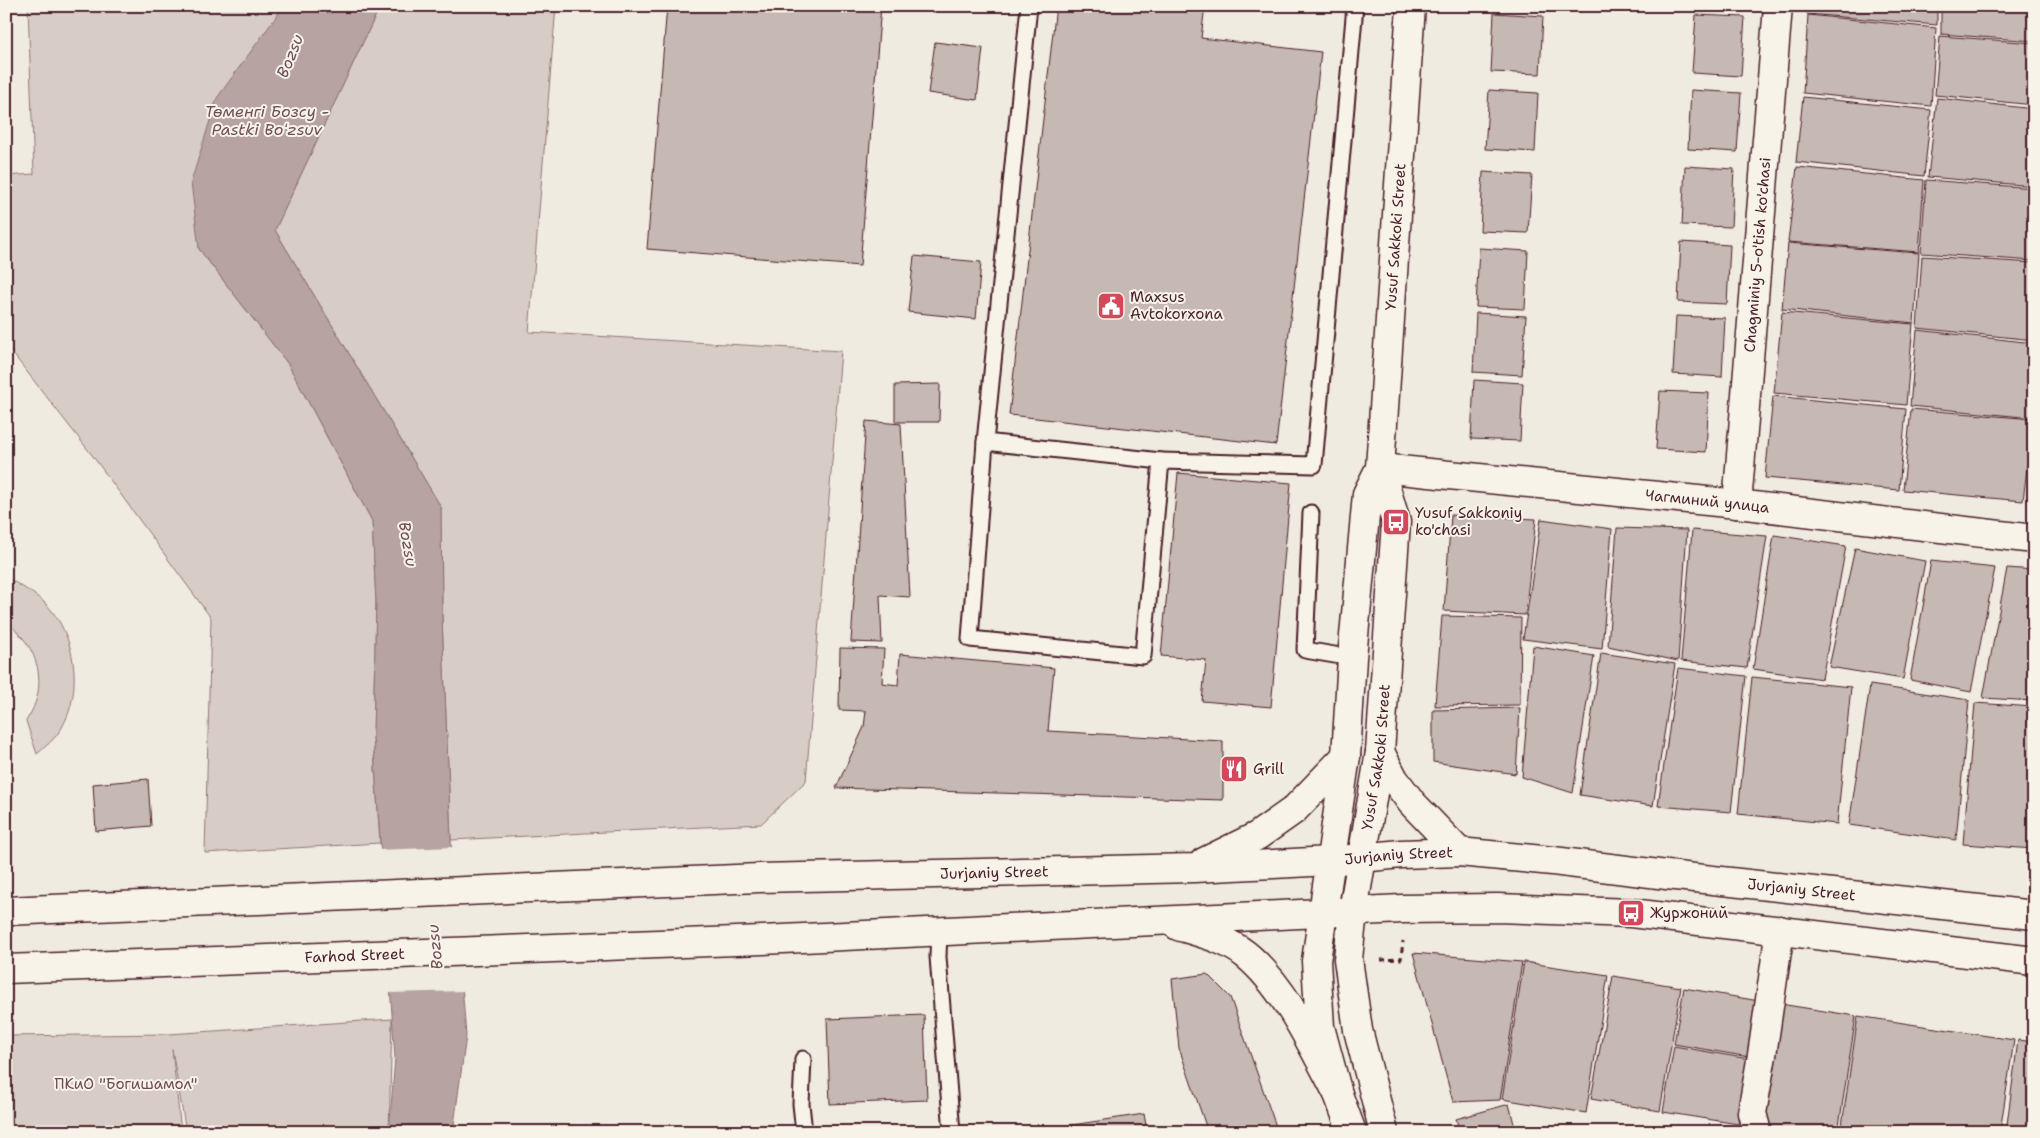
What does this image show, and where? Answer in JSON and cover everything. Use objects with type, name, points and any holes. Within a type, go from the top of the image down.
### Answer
[{"type":"main road","name":"Yusuf Sakkoki Street","points":[[1384,1132],[1358,1030],[1348,960],[1362,858],[1380,752],[1396,522],[1380,468],[1411,6]]},
{"type":"main road","name":"Chagminiy 5-o'tish ko'chasi","points":[[1737,504],[1778,6]]},
{"type":"main road","name":"Yusuf Sakkoki Street","points":[[1324,913],[1346,756],[1352,658],[1368,494],[1380,468]]},
{"type":"main road","name":"Чагминий улица","points":[[1380,468],[1737,504],[2034,538]]},
{"type":"main road","points":[[1380,752],[1394,779],[1412,803],[1459,852]]},
{"type":"main road","points":[[1194,868],[1257,836],[1294,810],[1346,756]]},
{"type":"main road","name":"Jurjaniy Street","points":[[7,911],[760,878],[1194,868],[1459,852],[2034,915]]},
{"type":"main road","points":[[938,931],[1354,911],[1497,908],[1631,913],[2034,960]]},
{"type":"main road","points":[[1324,913],[1316,961],[1320,1027],[1338,1094],[1352,1132]]},
{"type":"main road","points":[[1160,921],[1213,937],[1244,953],[1266,975],[1306,1035],[1338,1094]]},
{"type":"main road","points":[[1757,1132],[1752,1113],[1780,930]]},
{"type":"main road","name":"Farhod Street","points":[[9,969],[762,940],[938,931]]},
{"type":"lane","points":[[1029,6],[985,442],[970,639],[1143,656],[1161,461]]},
{"type":"lane","points":[[985,442],[1161,461],[1314,465],[1354,6]]},
{"type":"lane","points":[[1310,513],[1305,650],[1352,658]]},
{"type":"lane","points":[[938,931],[938,957],[952,1132]]},
{"type":"lane","points":[[803,1059],[801,1104],[804,1132]]},
{"type":"path","points":[[1381,960],[1401,959],[1403,935]]},
{"type":"green space","points":[[28,6],[281,6],[199,249],[288,364],[372,521],[376,602],[373,737],[380,843],[205,853],[211,618],[92,455],[6,345],[6,176],[34,174]]},
{"type":"green space","points":[[380,6],[556,6],[529,332],[841,351],[806,781],[761,824],[451,840],[442,618],[441,507],[275,230]]},
{"type":"green space","points":[[6,577],[41,599],[56,616],[70,646],[73,663],[73,698],[68,714],[56,736],[37,754],[26,721],[38,694],[37,667],[26,643],[6,622]]},
{"type":"green space","name":"ПКиО \"Богишамол\"","points":[[392,1019],[389,1132],[186,1132],[172,1049],[181,1132],[6,1132],[6,1036],[169,1034]]},
{"type":"water","name":"Төменгі Бозсу - Pastki Boʻzsuv","points":[[281,6],[380,6],[275,230],[441,507],[442,618],[451,840],[466,1036],[453,1132],[389,1132],[395,1058],[373,737],[376,602],[372,521],[288,364],[199,249],[191,182],[217,98],[281,10]]},
{"type":"pier","points":[[454,847],[465,991],[388,993],[378,850]]},
{"type":"building","points":[[667,6],[881,6],[860,266],[647,249]]},
{"type":"building","points":[[1056,6],[1205,6],[1201,38],[1321,52],[1276,445],[1009,415]]},
{"type":"building","points":[[1807,6],[1937,6],[1937,25],[1807,14]]},
{"type":"building","points":[[1941,6],[2034,6],[2034,41],[1941,34]]},
{"type":"building","points":[[1494,13],[1543,16],[1540,74],[1491,72]]},
{"type":"building","points":[[1696,15],[1745,17],[1741,76],[1692,73]]},
{"type":"building","points":[[1808,15],[1936,28],[1931,106],[1803,93]]},
{"type":"building","points":[[1940,36],[2034,43],[2034,105],[1935,95]]},
{"type":"building","points":[[935,42],[983,48],[977,100],[928,93]]},
{"type":"building","points":[[1489,90],[1538,93],[1535,152],[1485,149]]},
{"type":"building","points":[[1691,90],[1741,93],[1737,152],[1688,149]]},
{"type":"building","points":[[1803,97],[1931,110],[1924,176],[1796,162]]},
{"type":"building","points":[[1937,98],[2034,109],[2034,186],[1928,177]]},
{"type":"building","points":[[1685,166],[1734,169],[1731,227],[1682,225]]},
{"type":"building","points":[[1797,167],[1924,180],[1919,252],[1788,242]]},
{"type":"building","points":[[1483,172],[1532,175],[1528,233],[1480,231]]},
{"type":"building","points":[[1926,180],[2034,188],[2034,261],[1921,253]]},
{"type":"building","points":[[1681,242],[1730,245],[1727,304],[1678,302]]},
{"type":"building","points":[[1788,243],[1919,253],[1914,323],[1782,309]]},
{"type":"building","points":[[1479,248],[1528,251],[1525,309],[1476,307]]},
{"type":"building","points":[[914,256],[981,262],[976,319],[908,312]]},
{"type":"building","points":[[1922,256],[2034,263],[2034,340],[1917,328]]},
{"type":"building","points":[[1782,312],[1913,324],[1906,405],[1774,393]]},
{"type":"building","points":[[1476,313],[1526,316],[1522,375],[1473,372]]},
{"type":"building","points":[[1676,316],[1725,318],[1722,377],[1673,374]]},
{"type":"building","points":[[1917,330],[2034,343],[2033,418],[1910,406]]},
{"type":"building","points":[[1474,380],[1523,383],[1520,441],[1471,439]]},
{"type":"building","points":[[940,384],[939,422],[895,422],[895,385]]},
{"type":"building","points":[[1660,391],[1709,393],[1706,452],[1656,449]]},
{"type":"building","points":[[1773,396],[1906,409],[1899,490],[1765,478]]},
{"type":"building","points":[[1911,409],[2033,419],[2023,501],[1903,490]]},
{"type":"building","points":[[866,421],[901,424],[910,597],[880,595],[882,643],[851,642]]},
{"type":"building","points":[[1178,473],[1291,483],[1271,707],[1202,701],[1206,660],[1161,656]]},
{"type":"building","points":[[1451,515],[1536,519],[1525,615],[1444,611]]},
{"type":"building","points":[[1541,519],[1612,529],[1602,649],[1523,639]]},
{"type":"building","points":[[1617,528],[1687,530],[1678,661],[1608,646]]},
{"type":"building","points":[[1692,530],[1767,536],[1747,668],[1681,661]]},
{"type":"building","points":[[1774,535],[1846,546],[1822,679],[1753,669]]},
{"type":"building","points":[[1855,548],[1925,561],[1903,679],[1829,667]]},
{"type":"building","points":[[1931,561],[1995,568],[1971,692],[1910,680]]},
{"type":"building","points":[[2007,568],[2034,570],[2034,701],[1983,698]]},
{"type":"building","points":[[1442,616],[1521,618],[1520,705],[1435,706]]},
{"type":"building","points":[[1533,646],[1594,656],[1573,793],[1522,777]]},
{"type":"building","points":[[840,648],[884,649],[882,683],[898,685],[900,654],[1054,668],[1048,731],[1223,741],[1223,800],[836,788],[864,727],[866,711],[839,710]]},
{"type":"building","points":[[1601,653],[1675,664],[1653,806],[1580,795]]},
{"type":"building","points":[[1678,668],[1746,676],[1731,812],[1658,806]]},
{"type":"building","points":[[1752,677],[1851,687],[1837,824],[1738,814]]},
{"type":"building","points":[[1870,685],[1969,700],[1956,840],[1849,825]]},
{"type":"building","points":[[1975,703],[2034,707],[2034,849],[1963,844]]},
{"type":"building","points":[[1520,708],[1516,774],[1433,762],[1433,710]]},
{"type":"building","points":[[148,779],[151,826],[96,831],[93,784]]},
{"type":"building","points":[[1413,953],[1522,962],[1500,1100],[1453,1102]]},
{"type":"building","points":[[1524,962],[1608,975],[1586,1113],[1502,1099]]},
{"type":"building","points":[[1207,974],[1230,997],[1278,1132],[1208,1132],[1179,1048],[1172,979]]},
{"type":"building","points":[[1613,976],[1681,987],[1660,1111],[1591,1099]]},
{"type":"building","points":[[1684,988],[1759,1001],[1749,1057],[1674,1044]]},
{"type":"building","points":[[1780,1004],[1856,1016],[1838,1132],[1795,1132],[1762,1127]]},
{"type":"building","points":[[924,1015],[927,1100],[830,1104],[827,1019]]},
{"type":"building","points":[[1858,1016],[2014,1040],[2000,1132],[1841,1132]]},
{"type":"building","points":[[2018,1040],[2034,1042],[2034,1132],[2006,1132]]},
{"type":"building","points":[[1674,1046],[1749,1059],[1738,1124],[1663,1112]]},
{"type":"building","points":[[1509,1104],[1516,1132],[1460,1132],[1456,1119]]},
{"type":"building","points":[[1144,1114],[1147,1132],[1026,1132]]},
{"type":"place","name":"Maxsus Avtokorxona","points":[[1111,306]]},
{"type":"place","name":"Yusuf Sakkoniy ko'chasi","points":[[1396,522]]},
{"type":"place","name":"Grill","points":[[1234,769]]},
{"type":"place","name":"Журжоний","points":[[1631,913]]},
{"type":"water label","name":"Bozsu","points":[[290,56]]},
{"type":"water label","name":"Bozsu","points":[[408,544]]},
{"type":"water label","name":"Bozsu","points":[[435,947]]}]
